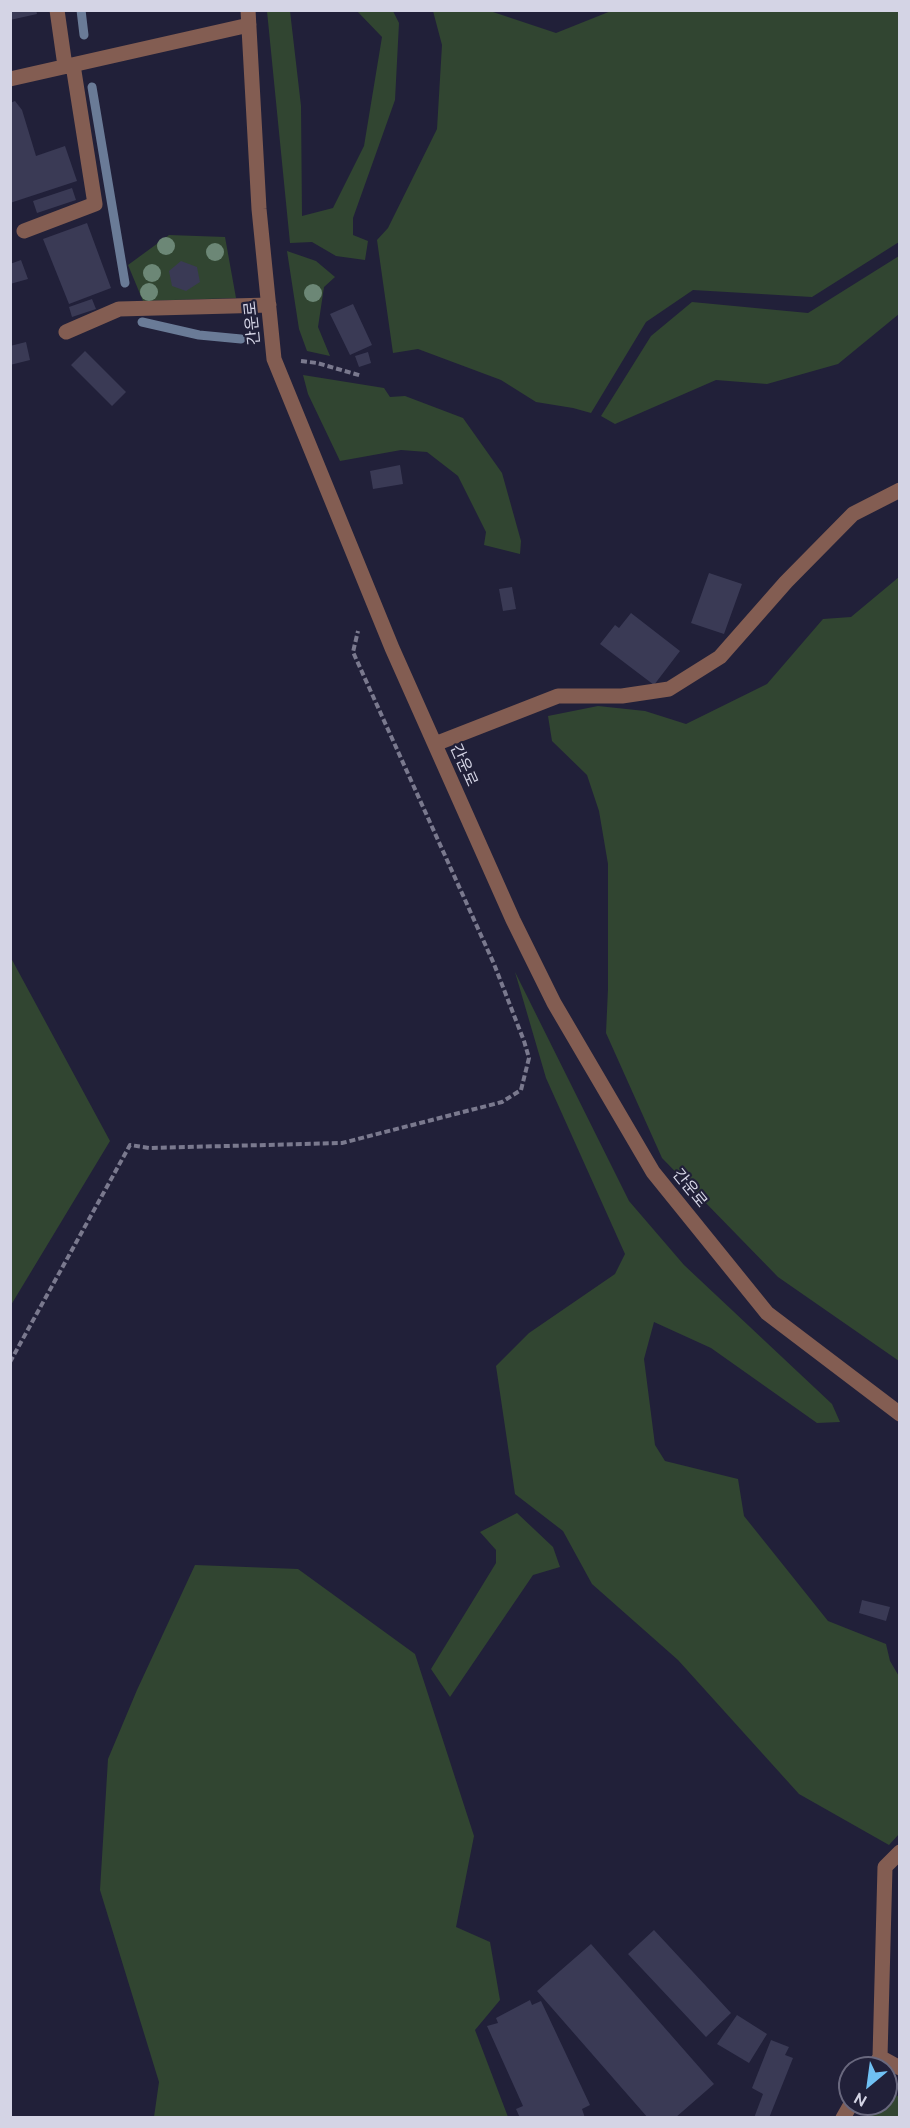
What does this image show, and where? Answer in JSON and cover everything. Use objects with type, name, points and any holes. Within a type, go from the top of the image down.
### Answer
[{"type":"street","points":[[24,231],[95,204],[57,10]]},
{"type":"street","points":[[10,79],[248,18]]},
{"type":"street","name":"간운로","points":[[248,18],[259,209],[274,358],[368,589],[513,920],[554,1003],[653,1172],[768,1313],[900,1414]]},
{"type":"street","points":[[66,332],[119,309],[269,305]]},
{"type":"street","points":[[435,744],[558,696],[622,696],[669,689],[720,657],[786,582],[853,514],[900,490]]},
{"type":"street","points":[[876,2056],[885,1867],[900,1852]]},
{"type":"path","points":[[317,363],[362,376]]},
{"type":"path","points":[[10,1362],[130,1145],[149,1148],[342,1143],[502,1101],[521,1090],[529,1058],[494,964],[353,652],[368,589]]},
{"type":"green space","points":[[267,11],[290,11],[301,106],[302,216],[333,208],[364,146],[382,37],[357,11],[393,11],[399,23],[395,100],[353,218],[353,235],[368,241],[365,260],[336,256],[312,242],[290,243]]},
{"type":"green space","points":[[433,11],[490,11],[556,33],[611,11],[899,11],[899,242],[812,297],[693,290],[646,322],[591,413],[536,402],[501,380],[418,349],[393,353],[377,240],[388,228],[437,129],[442,45]]},
{"type":"green space","points":[[169,235],[225,237],[236,298],[143,301],[128,265]]},
{"type":"green space","points":[[287,251],[316,261],[335,277],[324,287],[318,327],[330,356],[307,351],[299,329]]},
{"type":"green space","points":[[899,256],[899,314],[838,364],[767,384],[716,380],[615,424],[601,416],[651,336],[692,302],[808,313]]},
{"type":"green space","points":[[303,375],[384,388],[390,397],[405,396],[463,418],[502,473],[521,541],[520,554],[484,545],[486,532],[458,476],[427,452],[401,450],[340,461],[308,394]]},
{"type":"green space","points":[[899,577],[899,1361],[778,1277],[662,1158],[606,1033],[608,864],[599,811],[587,775],[552,741],[548,716],[598,706],[645,711],[686,724],[767,684],[823,619],[851,617]]},
{"type":"green space","points":[[11,958],[110,1141],[10,1305]]},
{"type":"green space","points":[[515,972],[629,1201],[684,1265],[832,1404],[840,1422],[817,1423],[711,1348],[654,1322],[644,1359],[655,1445],[665,1461],[738,1479],[744,1516],[828,1621],[886,1644],[890,1661],[900,1678],[899,1834],[889,1845],[799,1794],[678,1660],[592,1584],[563,1531],[515,1494],[496,1366],[529,1333],[615,1274],[625,1254],[546,1078]]},
{"type":"green space","points":[[517,1513],[553,1547],[560,1567],[533,1575],[450,1697],[431,1669],[496,1563],[496,1550],[480,1532]]},
{"type":"green space","points":[[195,1565],[298,1569],[415,1654],[474,1836],[456,1927],[490,1942],[500,2000],[475,2030],[508,2117],[154,2117],[159,2082],[100,1890],[108,1759]]},
{"type":"green space","points":[[899,2097],[899,2117],[866,2117],[898,2116]]},
{"type":"building","points":[[10,10],[36,10],[37,14],[10,20]]},
{"type":"building","points":[[15,101],[22,110],[36,156],[65,146],[77,181],[10,203],[10,103]]},
{"type":"building","points":[[72,188],[76,200],[37,213],[33,201]]},
{"type":"building","points":[[87,223],[111,288],[69,304],[43,239]]},
{"type":"building","points":[[21,260],[28,279],[10,284],[10,264]]},
{"type":"building","points":[[181,261],[197,267],[200,282],[186,291],[172,286],[169,271]]},
{"type":"building","points":[[92,299],[96,309],[72,317],[69,307]]},
{"type":"building","points":[[353,304],[372,345],[350,355],[330,314]]},
{"type":"building","points":[[26,342],[30,360],[10,365],[10,346]]},
{"type":"building","points":[[85,351],[126,392],[112,406],[71,365]]},
{"type":"building","points":[[368,352],[371,363],[359,367],[355,356]]},
{"type":"building","points":[[400,465],[403,484],[373,489],[370,471]]},
{"type":"building","points":[[709,573],[742,584],[724,634],[691,623]]},
{"type":"building","points":[[512,587],[516,609],[503,611],[499,589]]},
{"type":"building","points":[[631,613],[680,651],[654,685],[600,644],[615,625],[619,628]]},
{"type":"building","points":[[862,1600],[890,1607],[886,1621],[859,1613]]},
{"type":"building","points":[[654,1930],[731,2013],[706,2037],[628,1954]]},
{"type":"building","points":[[591,1944],[714,2084],[675,2118],[648,2118],[537,1991]]},
{"type":"building","points":[[530,2000],[532,2005],[541,2001],[590,2105],[582,2109],[585,2118],[520,2118],[516,2109],[523,2106],[487,2026],[498,2023],[496,2018]]},
{"type":"building","points":[[737,2015],[767,2034],[749,2063],[717,2044]]},
{"type":"building","points":[[771,2040],[789,2047],[785,2055],[793,2058],[769,2118],[754,2118],[763,2094],[752,2088]]},
{"type":"waterway","points":[[81,10],[84,35]]},
{"type":"waterway","points":[[92,87],[125,283]]},
{"type":"waterway","points":[[142,322],[199,335],[241,339]]}]
